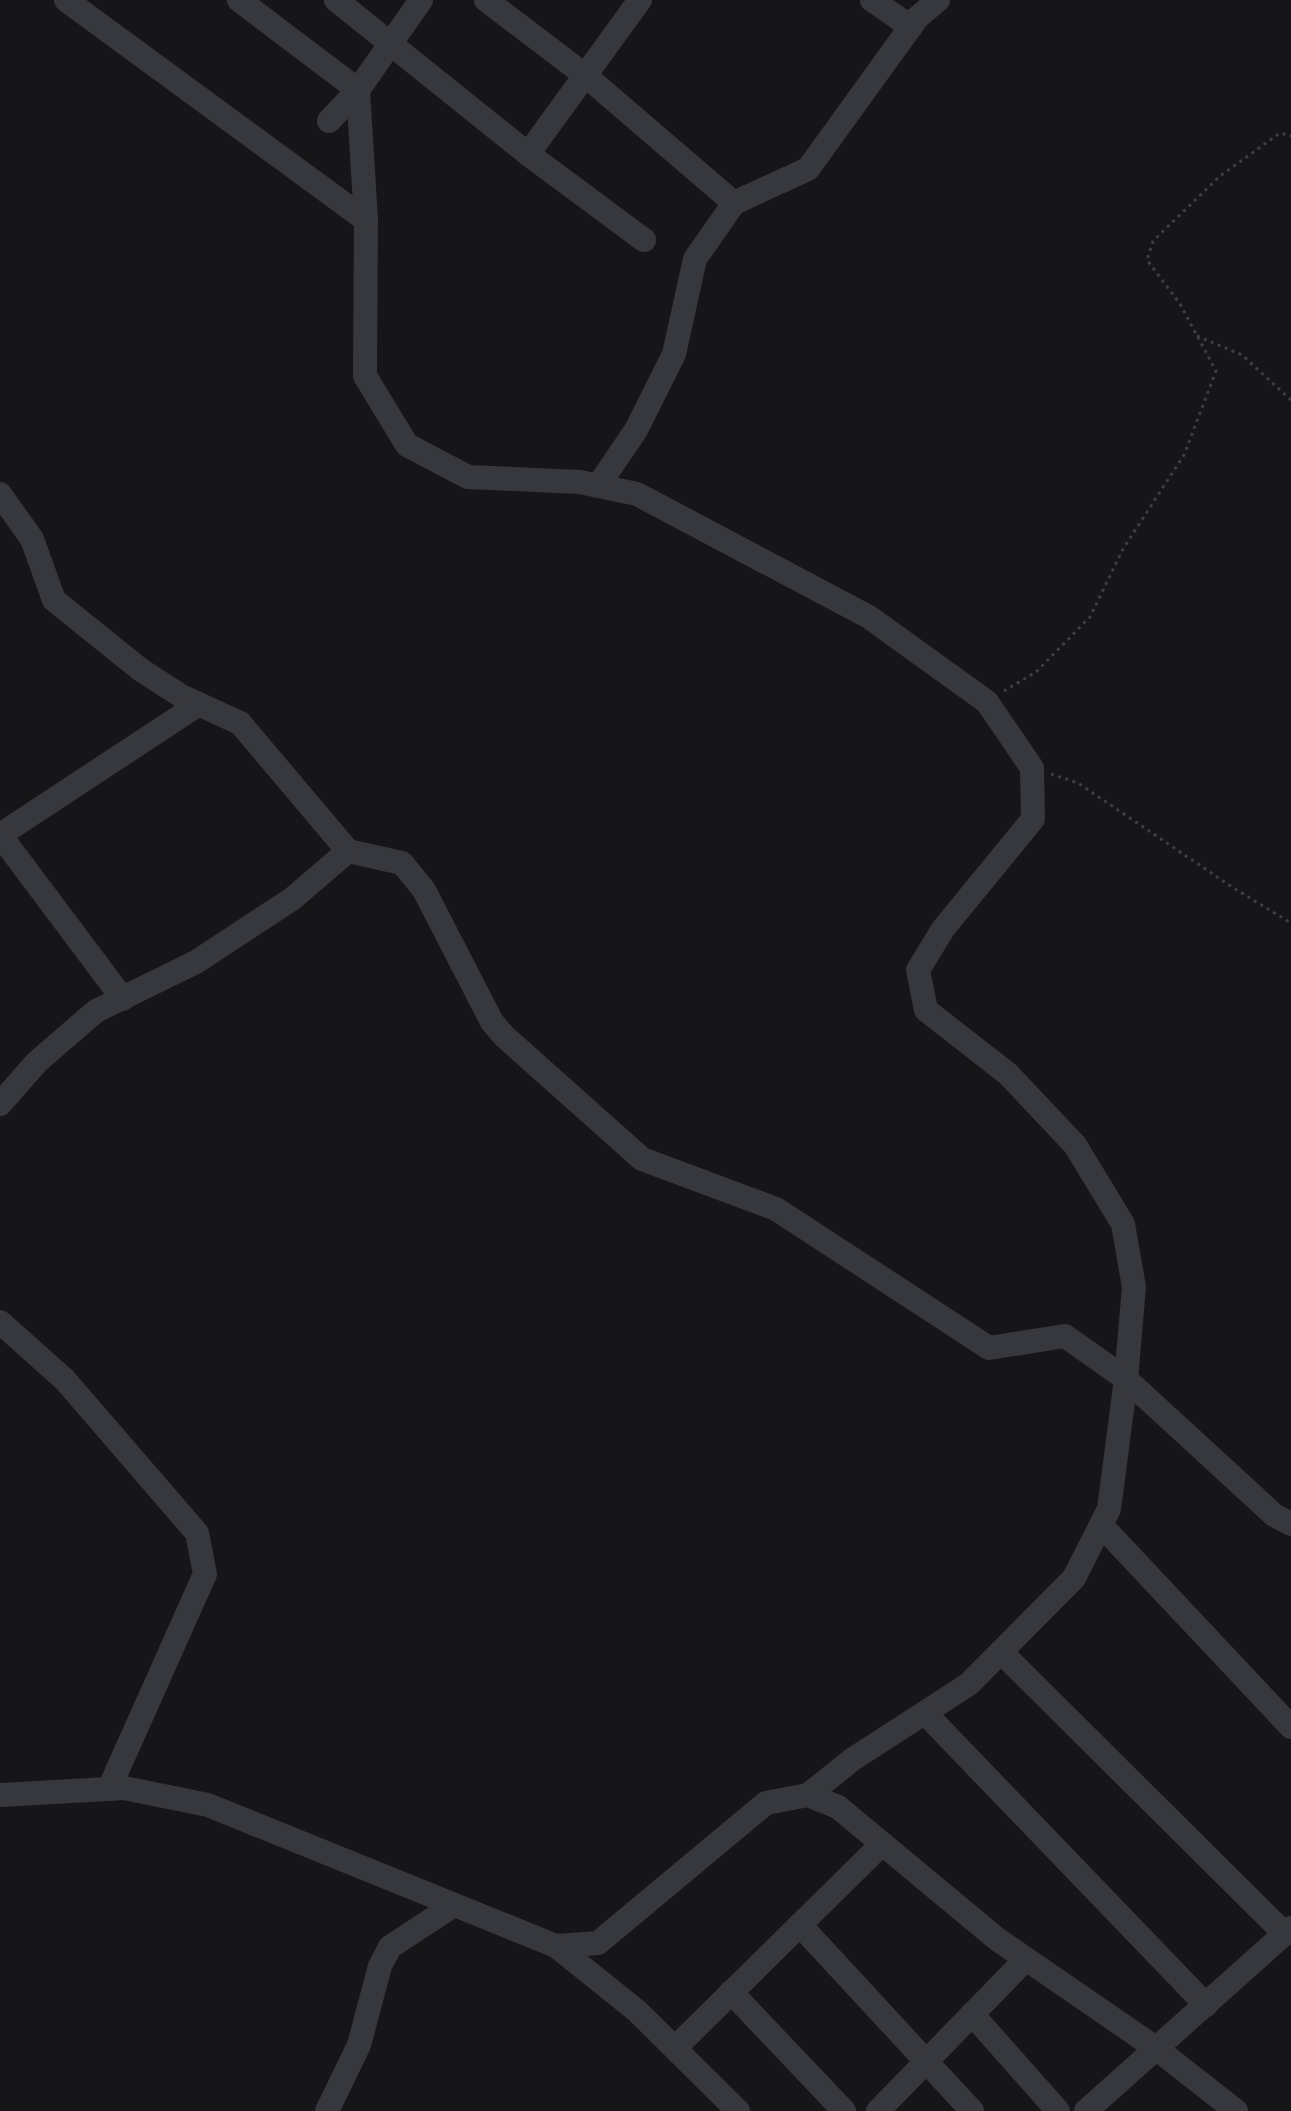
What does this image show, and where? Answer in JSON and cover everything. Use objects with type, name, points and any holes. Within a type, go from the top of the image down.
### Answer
[{"type":"street","points":[[66,0],[366,220]]},
{"type":"street","points":[[239,0],[358,90],[366,220],[365,376],[407,445],[468,477],[580,482],[637,494],[869,618],[987,702],[1032,768],[1033,819],[943,929],[918,970],[926,1010],[1008,1074],[1075,1145],[1123,1224],[1134,1287],[1126,1379],[1109,1509],[1074,1578],[969,1684],[853,1759],[808,1795],[766,1803],[598,1942],[556,1946]]},
{"type":"street","points":[[336,0],[528,154],[644,240]]},
{"type":"street","points":[[329,121],[358,90],[421,0]]},
{"type":"street","points":[[486,0],[586,76],[734,203]]},
{"type":"street","points":[[528,154],[640,0]]},
{"type":"street","points":[[872,0],[911,27]]},
{"type":"street","points":[[598,486],[636,430],[674,354],[695,259],[734,203],[808,169],[911,27],[938,0]]},
{"type":"street","points":[[0,494],[32,539],[54,600],[141,670],[183,697],[240,723],[348,851],[402,863],[424,890],[492,1022],[504,1036],[642,1159],[776,1209],[989,1348],[1065,1336],[1126,1379],[1274,1515],[1291,1524]]},
{"type":"street","points":[[123,999],[0,835],[198,704]]},
{"type":"street","points":[[0,1104],[38,1062],[96,1011],[196,962],[292,899],[348,851]]},
{"type":"street","points":[[0,1322],[65,1380],[197,1533],[205,1574],[109,1789]]},
{"type":"street","points":[[1101,1525],[1291,1727]]},
{"type":"street","points":[[1001,1652],[1288,1931],[1157,2049],[1101,2106]]},
{"type":"street","points":[[925,1713],[1206,2005]]},
{"type":"street","points":[[0,1795],[124,1788],[208,1805],[556,1946],[637,2011],[676,2047],[738,2111]]},
{"type":"street","points":[[808,1795],[838,1807],[997,1939],[1157,2049],[1236,2111]]},
{"type":"street","points":[[676,2047],[882,1844]]},
{"type":"street","points":[[327,2111],[359,2045],[380,1966],[390,1947],[454,1905]]},
{"type":"street","points":[[800,1925],[972,2111]]},
{"type":"street","points":[[878,2111],[1026,1959]]},
{"type":"street","points":[[731,1992],[844,2111]]},
{"type":"street","points":[[972,2014],[1058,2111]]},
{"type":"path","points":[[987,702],[1036,672],[1090,616],[1123,549],[1184,455],[1216,371],[1180,304],[1148,260],[1153,241],[1220,176],[1280,133],[1291,136]]},
{"type":"path","points":[[1197,336],[1242,355],[1291,400]]},
{"type":"path","points":[[1032,768],[1078,783],[1232,887],[1291,923]]}]
